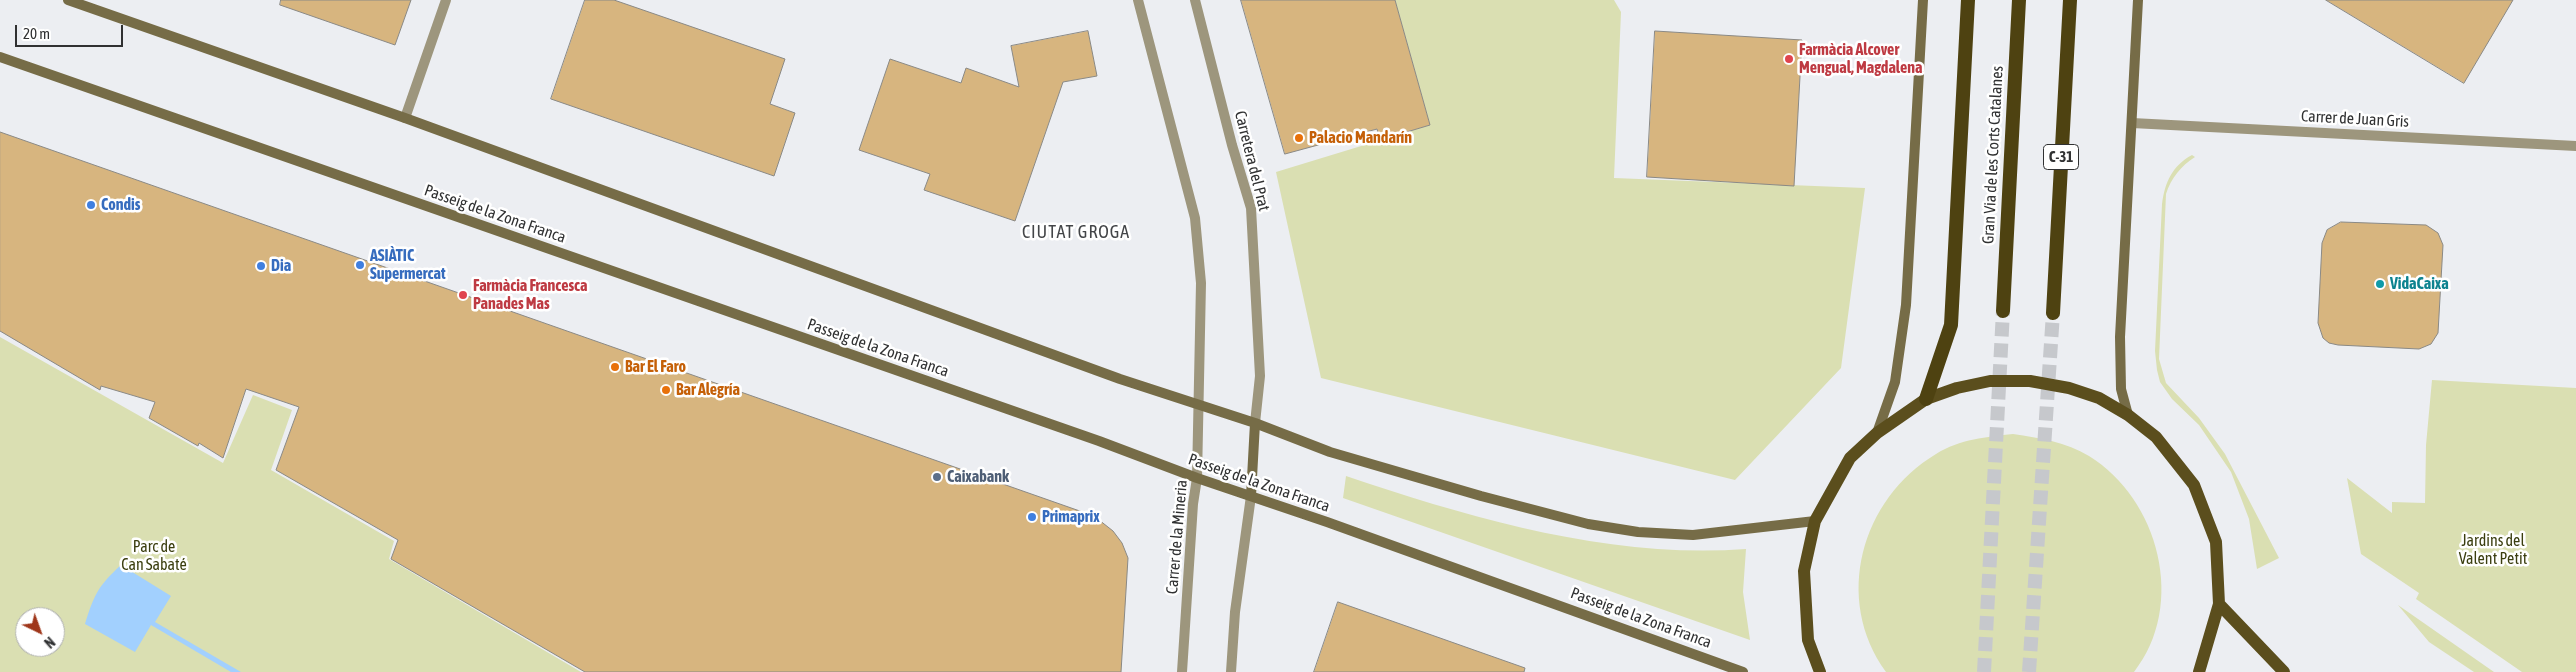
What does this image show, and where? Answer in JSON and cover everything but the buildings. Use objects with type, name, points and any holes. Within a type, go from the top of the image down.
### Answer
[{"type":"highway","points":[[1926,399],[1951,325],[1968,0]]},
{"type":"highway","name":"Gran Via de les Corts Catalanes","points":[[2003,311],[2019,0]]},
{"type":"highway","name":"C-31","points":[[2053,313],[2070,0]]},
{"type":"main road","points":[[68,0],[405,118],[1120,379],[1255,423],[1330,452],[1481,496],[1588,524],[1638,532],[1692,535],[1815,521]]},
{"type":"main road","points":[[1878,433],[1895,382],[1906,305],[1923,0]]},
{"type":"main road","points":[[2128,415],[2121,389],[2120,338],[2138,0]]},
{"type":"main road","name":"Passeig de la Zona Franca","points":[[0,56],[1099,440],[1197,478],[1743,672]]},
{"type":"main road","points":[[1820,672],[1808,640],[1804,572],[1815,521],[1850,458],[1878,433],[1926,399],[1958,388],[1990,381],[2030,381],[2069,388],[2098,398],[2128,415],[2156,437],[2194,485],[2216,542],[2219,604],[2199,672]]},
{"type":"main road","points":[[1250,496],[1255,423]]},
{"type":"main road","points":[[2219,604],[2284,672]]},
{"type":"street","points":[[405,118],[446,0]]},
{"type":"street","points":[[1138,0],[1195,218],[1201,282],[1198,405]]},
{"type":"street","name":"Carretera del Prat","points":[[1195,0],[1232,145],[1251,208],[1260,376],[1255,423]]},
{"type":"street","name":"Carrer de Juan Gris","points":[[2132,123],[2576,146]]},
{"type":"street","name":"Carrer de la Mineria","points":[[1182,672],[1197,478],[1198,405]]},
{"type":"street","points":[[1231,672],[1235,612],[1250,496]]},
{"type":"green space","points":[[1395,0],[1614,0],[1621,12],[1614,178],[1865,188],[1841,368],[1735,480],[1321,378],[1276,172],[1430,125]]},
{"type":"green space","points":[[2192,155],[2195,157],[2177,173],[2166,194],[2159,359],[2166,383],[2199,418],[2225,454],[2279,558],[2257,569],[2249,519],[2231,472],[2199,425],[2172,399],[2160,382],[2157,370],[2155,351],[2162,204],[2165,189],[2171,175],[2179,164]]},
{"type":"green space","name":"Parc de Can Sabaté","points":[[0,337],[223,463],[253,395],[292,410],[271,470],[394,541],[389,559],[581,672],[0,672]]},
{"type":"green space","name":"Jardins del Valent Petit","points":[[2432,380],[2576,388],[2576,672],[2522,672],[2416,599],[2419,593],[2361,554],[2347,478],[2392,513],[2392,502],[2425,503],[2426,445]]},
{"type":"green space","points":[[2013,434],[2052,441],[2080,451],[2113,475],[2133,498],[2148,526],[2158,555],[2162,586],[2159,616],[2150,645],[2134,672],[1886,672],[1870,644],[1861,613],[1859,583],[1863,552],[1873,524],[1889,497],[1910,473],[1936,454],[1964,442]]},
{"type":"green space","points":[[1346,476],[1493,521],[1593,542],[1644,548],[1746,549],[1743,592],[1750,640],[1343,498]]},
{"type":"green space","points":[[2398,605],[2494,672],[2474,672],[2429,642]]},
{"type":"water","points":[[121,565],[171,596],[155,622],[241,672],[231,672],[151,625],[135,652],[85,624],[91,606],[102,585]]},
{"type":"tunnel","points":[[1984,672],[2003,311]]},
{"type":"tunnel","points":[[2029,672],[2053,313]]},
{"type":"place","name":"Farmàcia Alcover Mengual, Magdalena","points":[[1789,59]]},
{"type":"place","name":"Palacio Mandarín","points":[[1299,138]]},
{"type":"place","name":"Condis","points":[[91,205]]},
{"type":"place","name":"ASIÀTIC Supermercat","points":[[360,265]]},
{"type":"place","name":"Dia","points":[[261,266]]},
{"type":"place","name":"VidaCaixa","points":[[2380,284]]},
{"type":"place","name":"Farmàcia Francesca Panades Mas","points":[[463,295]]},
{"type":"place","name":"Bar El Faro","points":[[615,367]]},
{"type":"place","name":"Bar Alegría","points":[[666,390]]},
{"type":"place","name":"Caixabank","points":[[937,477]]},
{"type":"place","name":"Primaprix","points":[[1032,517]]},
{"type":"district","name":"CIUTAT GROGA","points":[[1076,232]]}]
